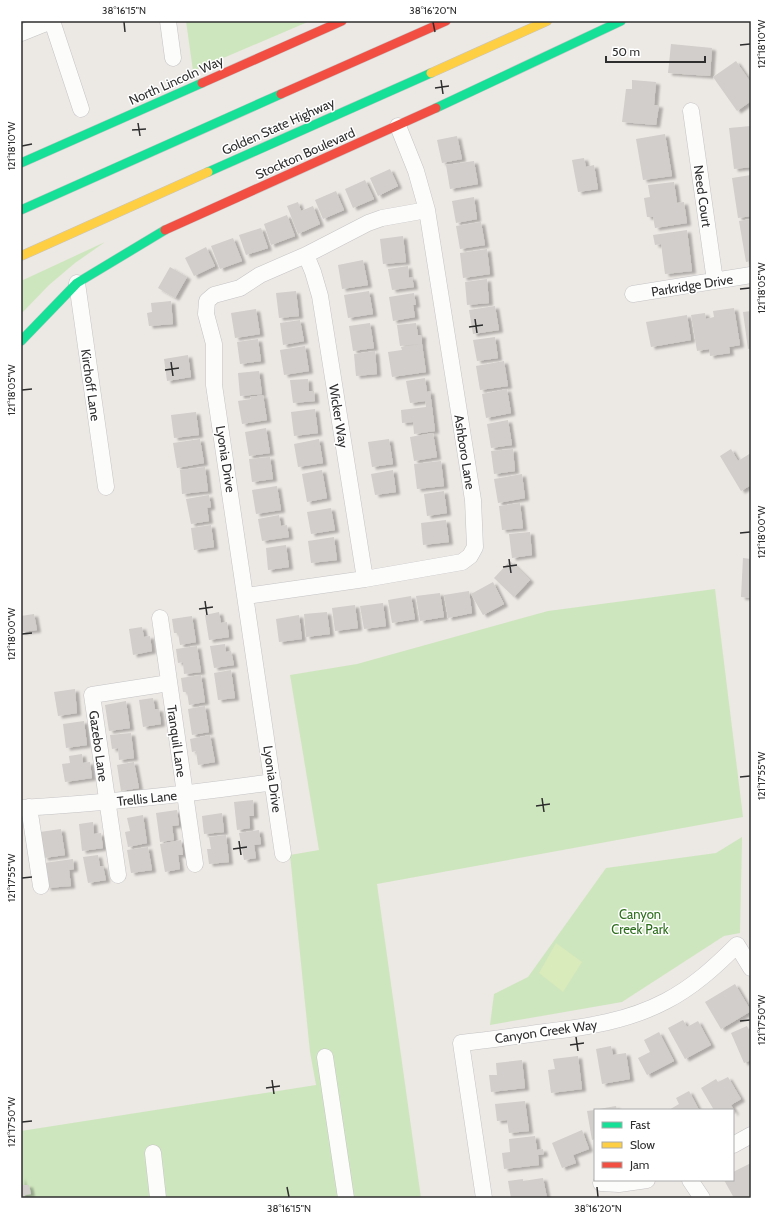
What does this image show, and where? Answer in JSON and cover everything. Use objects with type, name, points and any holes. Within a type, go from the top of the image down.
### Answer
[{"type":"main road","name":"North Lincoln Way","points":[[21,163],[342,21]]},
{"type":"main road","points":[[21,210],[446,21]]},
{"type":"main road","name":"Golden State Highway","points":[[21,256],[547,21]]},
{"type":"main road","name":"Stockton Boulevard","points":[[21,342],[76,283],[162,230],[398,126],[621,21]]},
{"type":"street","points":[[21,33],[51,21],[81,109]]},
{"type":"street","points":[[168,21],[173,58]]},
{"type":"street","name":"Need Court","points":[[691,110],[715,281]]},
{"type":"street","name":"Ashboro Lane","points":[[246,596],[364,579],[462,562],[470,556],[475,547],[473,500],[427,210],[416,171],[398,126]]},
{"type":"street","name":"Lyonia Drive","points":[[284,854],[214,385],[214,344],[206,314],[207,301],[214,295],[240,288],[260,275],[306,255],[368,223],[382,218],[427,210]]},
{"type":"street","name":"Wicker Way","points":[[306,255],[320,296],[364,579]]},
{"type":"street","name":"Parkridge Drive","points":[[633,294],[751,276]]},
{"type":"street","name":"Kirchoff Lane","points":[[76,283],[106,487]]},
{"type":"street","name":"Tranquil Lane","points":[[160,618],[195,864]]},
{"type":"street","name":"Gazebo Lane","points":[[118,875],[92,695],[169,683]]},
{"type":"street","name":"Trellis Lane","points":[[25,808],[185,794],[273,782]]},
{"type":"street","points":[[25,808],[40,886]]},
{"type":"street","name":"Canyon Creek Way","points":[[484,1198],[461,1043],[588,1026],[613,1021],[642,1012],[666,1001],[691,985],[715,967],[737,945],[751,968]]},
{"type":"street","points":[[325,1057],[346,1198]]},
{"type":"street","points":[[734,1144],[751,1135]]},
{"type":"street","points":[[153,1153],[158,1198]]},
{"type":"street","points":[[602,1183],[619,1184],[640,1181]]},
{"type":"street","points":[[691,1181],[702,1198]]},
{"type":"green space","points":[[186,21],[310,21],[193,71]]},
{"type":"green space","points":[[105,242],[75,263],[49,285],[21,314],[21,281]]},
{"type":"green space","points":[[715,589],[743,817],[377,884],[421,1198],[21,1198],[21,1131],[316,1085],[310,1052],[290,855],[319,850],[290,675],[357,664],[548,611]]},
{"type":"green space","name":"Canyon Creek Park","points":[[742,837],[740,933],[724,936],[622,1002],[490,1025],[494,994],[528,977],[606,868],[716,853]]},
{"type":"green space","points":[[556,943],[582,962],[563,992],[539,973]]},
{"type":"building","points":[[671,44],[712,48],[710,76],[668,73]]},
{"type":"building","points":[[736,61],[751,83],[751,101],[737,111],[713,77]]},
{"type":"building","points":[[632,80],[656,82],[654,105],[659,105],[656,125],[622,122],[626,89],[632,89]]},
{"type":"building","points":[[751,126],[751,167],[734,169],[729,128]]},
{"type":"building","points":[[665,134],[672,176],[643,180],[636,139]]},
{"type":"building","points":[[457,136],[462,159],[442,163],[437,140]]},
{"type":"building","points":[[584,158],[586,167],[594,165],[598,189],[578,192],[572,160]]},
{"type":"building","points":[[474,161],[478,184],[450,189],[446,165]]},
{"type":"building","points":[[390,169],[398,186],[378,196],[370,178]]},
{"type":"building","points":[[751,175],[751,216],[738,218],[732,178]]},
{"type":"building","points":[[365,180],[374,199],[353,208],[345,189]]},
{"type":"building","points":[[674,182],[677,203],[684,202],[687,223],[655,228],[653,217],[647,217],[644,198],[650,197],[648,185]]},
{"type":"building","points":[[336,191],[344,210],[323,219],[315,200]]},
{"type":"building","points":[[474,197],[477,219],[456,223],[452,201]]},
{"type":"building","points":[[298,202],[301,211],[313,206],[320,224],[298,234],[287,206]]},
{"type":"building","points":[[287,215],[295,236],[271,245],[264,224]]},
{"type":"building","points":[[751,219],[751,261],[746,262],[739,221]]},
{"type":"building","points":[[481,222],[485,245],[460,249],[456,226]]},
{"type":"building","points":[[261,228],[268,248],[246,255],[239,235]]},
{"type":"building","points":[[687,230],[692,271],[665,274],[661,244],[655,245],[653,235]]},
{"type":"building","points":[[403,236],[406,262],[383,264],[380,239]]},
{"type":"building","points":[[233,238],[242,261],[220,269],[211,246]]},
{"type":"building","points":[[206,247],[215,266],[194,276],[185,258]]},
{"type":"building","points":[[487,249],[490,274],[463,278],[460,253]]},
{"type":"building","points":[[363,260],[368,285],[342,289],[338,265]]},
{"type":"building","points":[[408,266],[409,278],[412,277],[414,287],[392,290],[388,269]]},
{"type":"building","points":[[170,267],[187,277],[175,298],[158,288]]},
{"type":"building","points":[[487,279],[489,303],[467,305],[465,282]]},
{"type":"building","points":[[296,291],[299,316],[279,318],[276,293]]},
{"type":"building","points":[[369,291],[373,314],[348,318],[344,295]]},
{"type":"building","points":[[414,293],[416,305],[413,305],[415,317],[393,321],[389,297]]},
{"type":"building","points":[[171,301],[173,324],[149,326],[147,313],[152,312],[151,303]]},
{"type":"building","points":[[495,306],[499,330],[473,334],[469,310]]},
{"type":"building","points":[[734,308],[740,345],[729,347],[730,353],[710,356],[709,349],[697,351],[691,315],[705,313],[706,319],[714,317],[713,311]]},
{"type":"building","points":[[256,309],[260,334],[235,338],[231,313]]},
{"type":"building","points":[[751,311],[751,348],[748,349],[743,312]]},
{"type":"building","points":[[687,315],[691,340],[651,347],[646,322]]},
{"type":"building","points":[[300,320],[304,341],[283,345],[280,323]]},
{"type":"building","points":[[370,323],[374,348],[353,351],[349,326]]},
{"type":"building","points":[[416,323],[418,335],[422,335],[426,372],[392,377],[388,352],[402,350],[401,347],[420,344],[400,346],[397,325]]},
{"type":"building","points":[[495,337],[498,358],[477,361],[473,340]]},
{"type":"building","points":[[258,339],[261,361],[240,364],[237,342]]},
{"type":"building","points":[[305,346],[309,371],[284,375],[280,350]]},
{"type":"building","points":[[375,351],[377,374],[356,376],[354,354]]},
{"type":"building","points":[[188,355],[191,377],[167,381],[164,359]]},
{"type":"building","points":[[504,361],[508,386],[480,390],[476,366]]},
{"type":"building","points":[[259,371],[262,394],[240,396],[238,373]]},
{"type":"building","points":[[425,378],[427,392],[430,391],[435,431],[414,434],[413,422],[402,423],[401,410],[426,407],[425,401],[410,403],[406,381]]},
{"type":"building","points":[[308,379],[309,391],[314,391],[315,401],[293,403],[290,380]]},
{"type":"building","points":[[507,389],[511,413],[486,418],[482,394]]},
{"type":"building","points":[[263,395],[267,420],[242,424],[238,401]]},
{"type":"building","points":[[315,409],[318,433],[294,436],[291,412]]},
{"type":"building","points":[[196,412],[199,435],[174,438],[171,415]]},
{"type":"building","points":[[508,420],[512,445],[491,448],[487,424]]},
{"type":"building","points":[[266,428],[270,453],[249,456],[245,432]]},
{"type":"building","points":[[433,433],[437,457],[414,461],[410,437]]},
{"type":"building","points":[[200,439],[204,463],[177,468],[173,443]]},
{"type":"building","points":[[319,439],[323,463],[298,467],[294,444]]},
{"type":"building","points":[[389,439],[393,464],[372,467],[368,442]]},
{"type":"building","points":[[513,449],[515,471],[494,474],[491,451]]},
{"type":"building","points":[[731,449],[738,461],[751,453],[751,474],[749,475],[751,478],[751,485],[741,491],[720,456]]},
{"type":"building","points":[[270,457],[273,479],[252,482],[249,459]]},
{"type":"building","points":[[441,461],[444,486],[417,489],[414,464]]},
{"type":"building","points":[[205,467],[208,491],[182,494],[180,470]]},
{"type":"building","points":[[322,470],[327,498],[307,502],[302,474]]},
{"type":"building","points":[[393,470],[396,492],[375,495],[371,474]]},
{"type":"building","points":[[522,474],[525,498],[498,503],[494,479]]},
{"type":"building","points":[[277,486],[281,510],[256,514],[252,490]]},
{"type":"building","points":[[444,491],[447,513],[427,516],[424,494]]},
{"type":"building","points":[[209,495],[211,507],[207,508],[209,521],[191,524],[186,499]]},
{"type":"building","points":[[520,503],[523,528],[502,530],[499,506]]},
{"type":"building","points":[[331,508],[335,530],[311,534],[307,512]]},
{"type":"building","points":[[279,515],[281,526],[287,525],[289,537],[262,541],[258,519]]},
{"type":"building","points":[[446,520],[449,542],[423,545],[421,523]]},
{"type":"building","points":[[211,525],[214,547],[194,550],[191,528]]},
{"type":"building","points":[[530,532],[532,555],[512,558],[509,534]]},
{"type":"building","points":[[334,537],[337,560],[311,563],[308,541]]},
{"type":"building","points":[[286,545],[289,567],[268,570],[266,548]]},
{"type":"building","points":[[743,558],[751,559],[751,598],[741,597]]},
{"type":"building","points":[[510,561],[530,580],[514,597],[494,578]]},
{"type":"building","points":[[493,582],[504,604],[483,615],[471,594]]},
{"type":"building","points":[[469,591],[472,613],[448,618],[444,595]]},
{"type":"building","points":[[440,593],[444,617],[420,621],[416,596]]},
{"type":"building","points":[[411,596],[415,619],[392,623],[388,600]]},
{"type":"building","points":[[383,603],[386,626],[364,629],[360,606]]},
{"type":"building","points":[[355,605],[358,628],[335,631],[332,608]]},
{"type":"building","points":[[219,612],[221,623],[227,622],[229,637],[209,640],[205,615]]},
{"type":"building","points":[[327,612],[330,634],[306,637],[304,614]]},
{"type":"building","points":[[34,614],[37,630],[21,632],[21,616]]},
{"type":"building","points":[[299,615],[302,639],[279,642],[276,619]]},
{"type":"building","points":[[192,616],[196,642],[180,645],[178,633],[174,633],[172,619]]},
{"type":"building","points":[[142,627],[144,637],[150,636],[152,651],[133,655],[129,629]]},
{"type":"building","points":[[225,644],[226,652],[231,651],[234,665],[214,668],[210,646]]},
{"type":"building","points":[[197,646],[201,672],[184,674],[183,662],[178,663],[176,649]]},
{"type":"building","points":[[231,670],[235,698],[218,700],[214,673]]},
{"type":"building","points":[[201,675],[205,702],[189,705],[187,692],[183,692],[181,678]]},
{"type":"building","points":[[75,689],[77,713],[58,716],[54,692]]},
{"type":"building","points":[[153,698],[155,709],[159,709],[161,724],[143,727],[139,700]]},
{"type":"building","points":[[126,701],[130,728],[109,731],[105,705]]},
{"type":"building","points":[[205,706],[209,732],[192,735],[188,709]]},
{"type":"building","points":[[84,721],[87,745],[66,748],[63,724]]},
{"type":"building","points":[[131,733],[134,758],[119,760],[118,748],[112,749],[110,735]]},
{"type":"building","points":[[210,735],[215,762],[198,765],[196,751],[192,752],[190,739]]},
{"type":"building","points":[[82,754],[83,763],[90,762],[92,778],[65,782],[62,764],[70,763],[69,756]]},
{"type":"building","points":[[134,762],[139,788],[121,791],[117,765]]},
{"type":"building","points":[[253,800],[254,816],[249,816],[250,828],[237,830],[234,802]]},
{"type":"building","points":[[177,810],[179,825],[172,826],[174,840],[160,842],[156,813]]},
{"type":"building","points":[[222,813],[224,832],[204,834],[202,816]]},
{"type":"building","points":[[143,815],[147,843],[128,847],[125,832],[130,831],[127,818]]},
{"type":"building","points":[[93,822],[94,834],[101,833],[103,848],[82,851],[79,824]]},
{"type":"building","points":[[61,829],[65,855],[44,858],[40,832]]},
{"type":"building","points":[[259,830],[261,844],[254,845],[256,858],[244,860],[239,833]]},
{"type":"building","points":[[226,835],[229,862],[209,864],[207,849],[211,849],[209,837]]},
{"type":"building","points":[[181,840],[183,855],[178,855],[180,869],[165,872],[160,844]]},
{"type":"building","points":[[148,847],[152,870],[131,873],[127,850]]},
{"type":"building","points":[[98,855],[100,866],[103,866],[106,880],[88,883],[83,857]]},
{"type":"building","points":[[73,859],[74,869],[69,870],[71,886],[47,888],[44,863]]},
{"type":"building","points":[[735,984],[751,1011],[721,1029],[705,1002]]},
{"type":"building","points":[[683,1020],[687,1027],[698,1021],[711,1045],[685,1059],[668,1028]]},
{"type":"building","points":[[747,1026],[751,1034],[751,1060],[744,1063],[731,1033]]},
{"type":"building","points":[[659,1032],[674,1061],[647,1075],[638,1058],[650,1052],[644,1040]]},
{"type":"building","points":[[611,1046],[613,1055],[626,1053],[630,1079],[602,1084],[596,1049]]},
{"type":"building","points":[[578,1056],[582,1089],[551,1093],[548,1070],[555,1069],[553,1059]]},
{"type":"building","points":[[522,1060],[525,1088],[491,1092],[489,1075],[497,1075],[496,1063]]},
{"type":"building","points":[[728,1077],[741,1099],[731,1105],[733,1109],[713,1109],[701,1088],[716,1079],[718,1082]]},
{"type":"building","points":[[689,1091],[698,1109],[671,1109],[679,1104],[676,1098]]},
{"type":"building","points":[[525,1101],[529,1131],[509,1133],[507,1120],[497,1121],[495,1104]]},
{"type":"building","points":[[616,1106],[617,1109],[599,1109]]},
{"type":"building","points":[[594,1110],[594,1139],[592,1140],[587,1111]]},
{"type":"building","points":[[582,1130],[589,1149],[573,1155],[576,1163],[562,1168],[552,1143]]},
{"type":"building","points":[[535,1136],[537,1150],[543,1149],[544,1154],[538,1155],[539,1165],[504,1169],[502,1153],[510,1152],[509,1139]]},
{"type":"building","points":[[751,1163],[751,1198],[734,1198],[725,1181],[734,1181],[734,1172]]},
{"type":"building","points":[[21,1176],[23,1185],[29,1185],[31,1194],[25,1195],[25,1198],[21,1198]]},
{"type":"building","points":[[543,1178],[547,1198],[511,1198],[508,1181],[523,1179],[523,1181]]},
{"type":"traffic: fast","points":[[436,108],[621,21]]},
{"type":"traffic: fast","points":[[208,172],[431,73]]},
{"type":"traffic: fast","points":[[21,163],[202,83]]},
{"type":"traffic: fast","points":[[21,210],[281,94]]},
{"type":"traffic: fast","points":[[21,341],[77,283],[165,230]]},
{"type":"traffic: slow","points":[[431,73],[547,21]]},
{"type":"traffic: slow","points":[[21,256],[208,172]]},
{"type":"traffic: jam","points":[[202,83],[342,21]]},
{"type":"traffic: jam","points":[[281,94],[446,21]]},
{"type":"traffic: jam","points":[[165,230],[436,108]]}]
